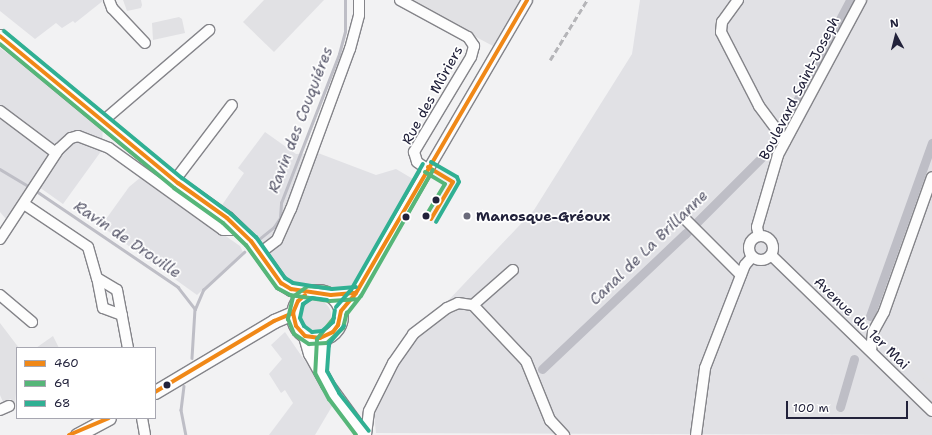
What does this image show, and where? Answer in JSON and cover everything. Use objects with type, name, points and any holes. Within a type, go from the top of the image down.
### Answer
[{"type":"main road","points":[[0,36],[175,180],[237,228],[260,253],[281,283],[291,289],[310,292],[317,291],[331,295],[341,311],[338,325],[326,337],[320,351],[321,372]]},
{"type":"main road","points":[[214,211],[249,246],[275,285],[287,295],[294,310],[296,326],[305,336],[310,353],[350,418],[365,435]]},
{"type":"main road","points":[[156,391],[294,310],[298,301],[310,292]]},
{"type":"main road","points":[[256,332],[282,325],[296,326]]},
{"type":"main road","points":[[305,336],[326,337]]},
{"type":"main road","points":[[69,435],[105,420]]},
{"type":"main road","points":[[77,435],[105,420]]},
{"type":"street","points":[[109,0],[112,8],[145,44]]},
{"type":"street","points":[[260,253],[277,240],[291,209],[350,48],[359,15],[359,0]]},
{"type":"street","name":"Rue des Mûriers","points":[[400,0],[468,36],[474,46],[471,57],[414,152],[416,162],[427,169]]},
{"type":"street","points":[[341,311],[356,293],[527,0]]},
{"type":"street","points":[[738,0],[722,22],[721,32],[759,106],[785,141]]},
{"type":"street","name":"Boulevard Saint-Joseph","points":[[759,236],[757,227],[773,168],[785,141],[861,0]]},
{"type":"street","points":[[103,121],[209,30]]},
{"type":"street","points":[[175,180],[232,105]]},
{"type":"street","points":[[0,111],[56,153]]},
{"type":"street","points":[[0,239],[38,183],[56,153],[74,136],[81,136],[106,146],[223,230],[233,230]]},
{"type":"street","points":[[871,351],[873,332],[884,312],[932,177]]},
{"type":"street","points":[[24,204],[88,247],[97,278],[103,308],[122,315]]},
{"type":"street","points":[[689,223],[741,275]]},
{"type":"street","points":[[759,236],[766,237],[771,242],[771,255],[762,261],[752,257],[749,245],[759,236]]},
{"type":"street","name":"Avenue du 1er Mai","points":[[771,255],[932,411]]},
{"type":"street","points":[[696,435],[705,368],[744,265],[752,257]]},
{"type":"street","points":[[474,305],[513,270]]},
{"type":"street","points":[[97,278],[117,288],[128,347]]},
{"type":"street","points":[[331,295],[356,293]]},
{"type":"street","points":[[0,295],[32,322]]},
{"type":"street","points":[[365,435],[369,411],[393,363],[413,334],[447,308],[458,303],[474,305],[526,361],[550,420],[564,435]]},
{"type":"street","points":[[855,335],[873,332]]},
{"type":"street","points":[[350,418],[359,418],[369,411]]},
{"type":"street","points":[[142,419],[145,435]]},
{"type":"shaded area","points":[[0,0],[104,0],[75,23],[73,21],[62,28],[56,23],[35,39],[0,11]]},
{"type":"shaded area","points":[[123,0],[141,0],[141,8],[127,11]]},
{"type":"shaded area","points":[[264,0],[324,0],[274,52],[243,22]]},
{"type":"shaded area","points":[[406,0],[520,0],[493,46]]},
{"type":"shaded area","points":[[640,0],[932,0],[932,435],[376,433],[374,415],[408,343],[534,210],[632,54]]},
{"type":"shaded area","points":[[179,17],[182,19],[185,33],[153,40],[152,23]]},
{"type":"shaded area","points":[[0,48],[103,121],[102,150],[63,204],[32,182],[6,219],[0,212]]},
{"type":"shaded area","points":[[265,132],[296,154],[318,153],[376,175],[396,169],[413,179],[355,285],[339,291],[317,285],[300,286],[288,281],[220,208],[244,173],[238,168]]},
{"type":"shaded area","points":[[141,177],[240,246],[243,252],[197,295],[101,226],[129,187]]},
{"type":"shaded area","points":[[316,300],[327,304],[331,315],[327,326],[316,330],[305,326],[301,315],[305,304]]},
{"type":"shaded area","points":[[0,323],[18,347],[16,347],[15,407],[11,399],[3,402],[0,395]]},
{"type":"shaded area","points":[[285,332],[334,403],[315,435],[269,435],[293,403],[285,390],[281,393],[269,374],[282,359],[271,345]]},
{"type":"shaded area","points":[[53,336],[58,347],[37,347]]},
{"type":"shaded area","points":[[890,348],[897,349],[932,380],[932,387]]},
{"type":"waterway","name":"Ravin des Couquiéres","points":[[258,240],[274,227],[280,218],[281,203],[339,54],[345,32],[345,0]]},
{"type":"waterway","name":"Canal de La Brillanne","points":[[790,114],[850,0]]},
{"type":"waterway","points":[[870,316],[932,143]]},
{"type":"waterway","name":"Canal de La Brillanne","points":[[542,369],[685,234],[773,146]]},
{"type":"waterway","name":"Ravin de Drouille","points":[[0,169],[30,187]]},
{"type":"waterway","name":"Ravin de Drouille","points":[[35,190],[178,287],[195,309],[192,358]]},
{"type":"waterway","name":"Ravin des Couquiéres","points":[[195,309],[203,290],[244,252]]},
{"type":"waterway","points":[[840,407],[854,359]]},
{"type":"waterway","name":"Ravin de Drouille","points":[[184,386],[181,410],[186,435]]},
{"type":"railway","points":[[550,60],[587,0]]},
{"type":"transit line","name":"460","points":[[341,311],[356,293],[527,0]]},
{"type":"transit line","name":"68","points":[[4,31],[182,178],[231,214],[256,237],[285,278],[293,283],[332,289],[356,287]]},
{"type":"transit line","name":"460","points":[[0,36],[178,183],[227,218],[251,241],[281,283],[291,289],[331,295],[356,293]]},
{"type":"transit line","name":"69","points":[[0,44],[174,188],[223,223],[246,245],[277,288],[290,295],[330,301],[356,299]]},
{"type":"transit line","name":"68","points":[[431,162],[457,177],[459,182],[436,222]]},
{"type":"transit line","name":"68","points":[[336,307],[351,290],[423,164]]},
{"type":"transit line","name":"460","points":[[428,167],[453,182],[431,219]]},
{"type":"transit line","name":"69","points":[[346,315],[361,296],[433,170]]},
{"type":"transit line","name":"69","points":[[425,172],[445,184],[426,216]]},
{"type":"transit line","name":"69","points":[[329,288],[308,286],[293,297],[288,319],[294,334],[309,344],[327,343],[343,328],[347,312]]},
{"type":"transit line","name":"460","points":[[305,295],[298,301],[293,313],[296,326],[305,336],[320,338],[333,332],[338,325],[341,311]]},
{"type":"transit line","name":"68","points":[[327,300],[312,298],[303,304],[300,318],[304,326],[312,332],[322,331],[333,322],[335,310]]},
{"type":"transit line","name":"460","points":[[156,391],[274,321],[293,313]]},
{"type":"transit line","name":"69","points":[[334,318],[317,339],[315,373],[329,399],[356,435]]},
{"type":"transit line","name":"68","points":[[344,326],[329,343],[327,371],[339,393],[369,431]]},
{"type":"transit line","name":"460","points":[[69,435],[107,419]]},
{"type":"place","name":"Manosque-Gréoux","points":[[467,216]]}]
